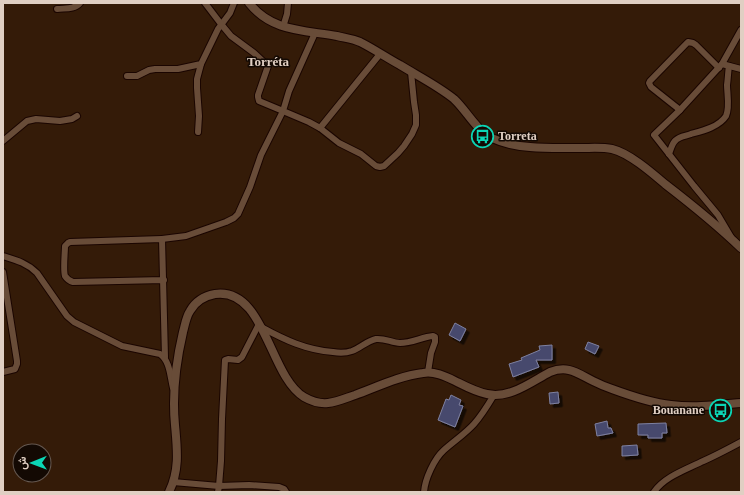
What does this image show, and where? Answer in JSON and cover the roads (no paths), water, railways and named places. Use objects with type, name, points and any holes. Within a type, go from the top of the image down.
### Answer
[{"type":"street","points":[[57,9],[74,8],[80,3]]},
{"type":"street","points":[[205,3],[235,40],[254,53],[268,66],[258,95],[259,100],[320,128],[339,143],[361,154],[376,166],[384,166],[398,153],[416,126],[411,72]]},
{"type":"street","points":[[198,132],[199,116],[196,88],[201,64],[218,29],[230,13],[234,3]]},
{"type":"street","points":[[249,3],[264,18],[283,27],[344,37],[367,46],[453,99],[480,129],[490,137],[497,140],[522,146],[602,148],[620,152],[629,157],[685,200],[741,248]]},
{"type":"street","points":[[283,27],[287,14],[288,3]]},
{"type":"street","points":[[733,240],[718,215],[654,135],[680,110],[721,66],[741,30]]},
{"type":"street","points":[[164,280],[73,282],[66,278],[65,246],[68,242],[162,239],[186,236],[234,218],[238,214],[250,187],[261,156],[283,111],[289,90],[315,33]]},
{"type":"street","points":[[680,110],[651,87],[649,83],[688,42],[696,45],[721,66],[741,69]]},
{"type":"street","points":[[320,128],[380,54]]},
{"type":"street","points":[[127,76],[137,76],[149,70],[155,69],[178,69],[201,64]]},
{"type":"street","points":[[669,154],[676,139],[706,130],[724,119],[728,108],[727,84],[729,66]]},
{"type":"street","points":[[4,140],[27,121],[36,119],[60,121],[72,119],[77,116]]},
{"type":"street","points":[[162,239],[165,357],[168,364],[174,393]]},
{"type":"street","points":[[3,256],[23,262],[31,267],[37,273],[67,316],[74,322],[122,346],[160,354],[165,357]]},
{"type":"street","points":[[3,272],[17,364],[15,368],[3,372]]},
{"type":"street","points":[[170,492],[174,482],[177,463],[174,393],[180,342],[189,312],[195,304],[209,295],[222,294],[231,296],[238,299],[246,306],[253,313],[260,325],[283,374],[289,383],[302,396],[323,403],[335,402],[403,378],[428,372],[444,376],[481,393],[502,395],[515,391],[556,369],[566,369],[577,372],[612,389],[663,404],[693,407],[741,403]]},
{"type":"street","points":[[260,325],[302,347],[325,352],[351,351],[378,339],[402,343],[414,342],[433,336],[436,339],[431,353],[428,372]]},
{"type":"street","points":[[218,489],[221,456],[225,360],[228,358],[238,360],[242,357],[260,325]]},
{"type":"street","points":[[424,492],[431,468],[442,451],[476,422],[494,395]]},
{"type":"street","points":[[731,447],[741,436]]},
{"type":"street","points":[[654,492],[656,488],[674,475],[741,442]]},
{"type":"street","points":[[174,482],[218,489],[249,485],[279,487],[284,489],[286,492]]},
{"type":"place","name":"Torreta","points":[[482,136]]},
{"type":"place","name":"Bouanane","points":[[720,410]]},
{"type":"district","name":"Torréta","points":[[268,61]]}]
